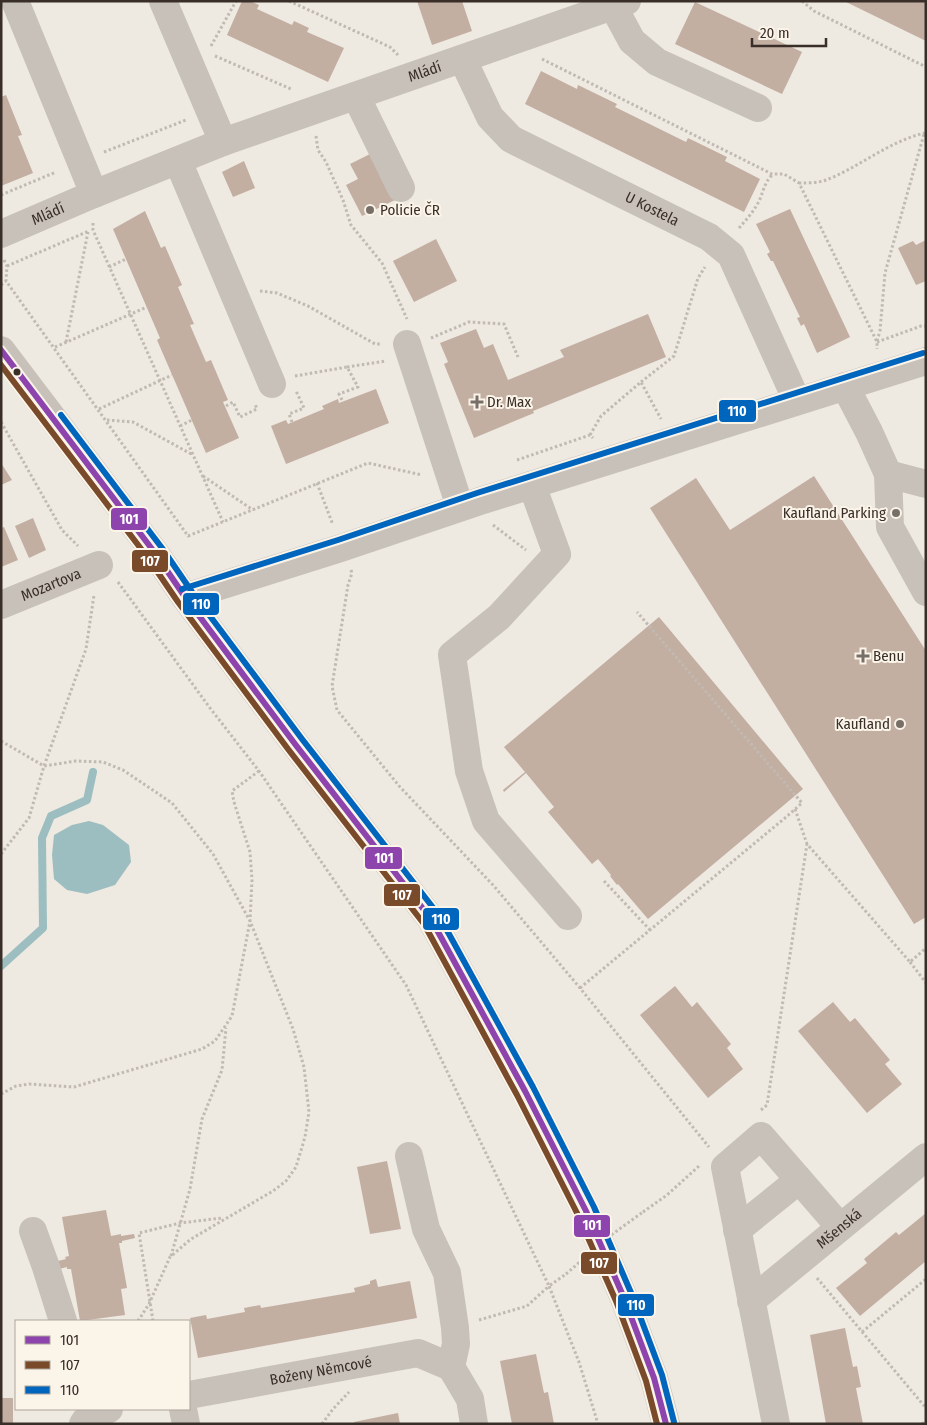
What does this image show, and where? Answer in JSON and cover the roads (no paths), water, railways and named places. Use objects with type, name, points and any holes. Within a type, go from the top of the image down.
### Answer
[{"type":"street","points":[[14,1],[94,194]]},
{"type":"street","points":[[163,1],[223,142]]},
{"type":"street","points":[[620,4],[632,41],[657,62],[758,108]]},
{"type":"street","name":"Mládí","points":[[1,234],[223,142],[620,4]]},
{"type":"street","name":"U Kostela","points":[[463,60],[490,117],[511,139],[709,236],[727,239],[731,254],[797,401]]},
{"type":"street","points":[[356,96],[401,188]]},
{"type":"street","points":[[178,161],[232,289],[281,381]]},
{"type":"street","points":[[1,350],[295,744],[431,919],[525,1091],[586,1211],[624,1298],[654,1378],[666,1424]]},
{"type":"street","points":[[409,351],[460,508]]},
{"type":"street","points":[[185,596],[342,548],[460,508],[845,386],[878,378],[926,361]]},
{"type":"street","points":[[845,386],[888,474],[890,528],[926,592]]},
{"type":"street","points":[[888,474],[926,484]]},
{"type":"street","points":[[532,485],[557,554],[499,617],[452,655],[469,771],[486,821],[568,916]]},
{"type":"street","name":"Mozartova","points":[[1,605],[99,565]]},
{"type":"street","points":[[776,1424],[737,1230],[719,1160],[761,1136],[840,1228]]},
{"type":"street","points":[[409,1156],[426,1229],[447,1273],[456,1344],[451,1367],[470,1399],[474,1424]]},
{"type":"street","name":"Mšenská","points":[[751,1301],[926,1157]]},
{"type":"street","points":[[737,1230],[799,1180]]},
{"type":"street","points":[[33,1231],[63,1320]]},
{"type":"street","name":"Boženy Němcové","points":[[190,1395],[418,1352],[451,1367]]},
{"type":"street","points":[[83,1424],[84,1421],[104,1410]]},
{"type":"street","points":[[183,1410],[186,1424]]},
{"type":"water","points":[[89,821],[103,825],[129,845],[131,862],[115,885],[87,894],[67,890],[54,879],[52,855],[54,835],[72,825]]},
{"type":"waterway","points":[[1,966],[43,928],[42,838],[51,816],[87,800],[93,772]]},
{"type":"place","name":"Policie ČR","points":[[370,210]]},
{"type":"place","name":"Dr. Max","points":[[477,402]]},
{"type":"place","name":"Kaufland Parking","points":[[896,513]]},
{"type":"place","name":"Benu","points":[[863,656]]},
{"type":"place","name":"Kaufland","points":[[900,724]]}]
